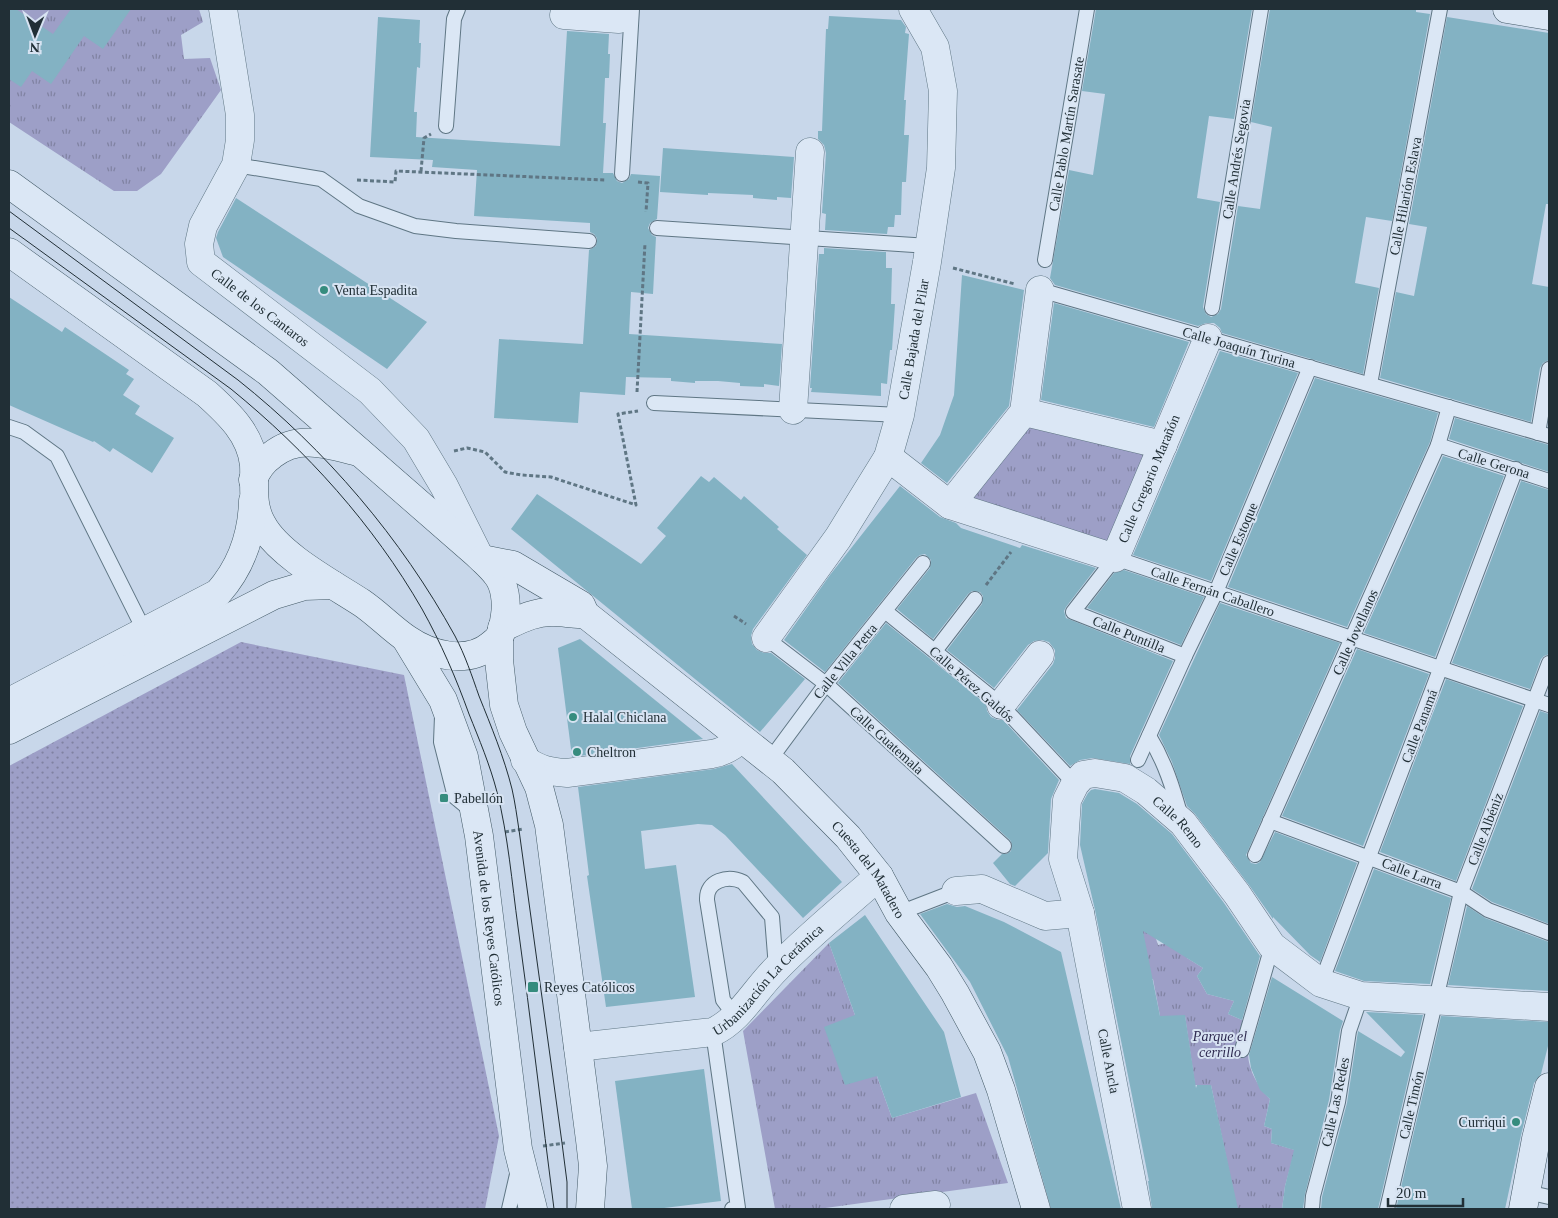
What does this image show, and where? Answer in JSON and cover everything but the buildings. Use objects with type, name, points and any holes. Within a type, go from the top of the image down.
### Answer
[{"type":"street","name":"Calle de los Cantaros","points":[[223,9],[240,115],[240,140],[236,165],[203,226],[199,244],[201,262],[370,391],[416,439],[444,486],[480,558]]},
{"type":"street","name":"Calle Bajada del Pilar","points":[[766,638],[838,538],[888,457],[900,415],[928,254],[940,168],[943,91],[935,47],[913,9]]},
{"type":"street","points":[[1507,9],[1549,16]]},
{"type":"street","points":[[564,15],[626,14]]},
{"type":"street","points":[[793,410],[810,152]]},
{"type":"street","points":[[9,184],[268,372],[363,453],[498,576],[506,607],[501,633],[499,660],[504,705],[513,732],[539,788],[548,825],[590,1140],[592,1166],[590,1209]]},
{"type":"street","points":[[9,252],[206,394],[229,414],[237,424],[250,448],[254,464],[253,512],[245,550],[230,580],[218,593],[9,702]]},
{"type":"street","points":[[950,505],[1024,412],[1040,290]]},
{"type":"street","name":"Calle Gregorio Marañón","points":[[1115,558],[1208,338]]},
{"type":"street","points":[[1024,412],[1163,445]]},
{"type":"street","points":[[363,453],[319,443],[297,443],[277,450],[263,461],[257,470],[253,486],[258,516],[262,526],[276,542],[297,560],[364,604],[406,639],[425,650],[446,655],[464,656],[477,653],[487,648],[501,633],[533,614],[554,612],[575,615],[585,614]]},
{"type":"street","name":"Calle Fernán Caballero","points":[[888,457],[950,505],[1115,558]]},
{"type":"street","name":"Cuesta del Matadero","points":[[480,558],[513,564],[581,605],[585,614],[769,762],[783,771],[848,837],[879,876],[898,913],[939,967],[987,1052],[1001,1090],[1030,1203]]},
{"type":"street","points":[[9,730],[274,595],[304,586],[334,585]]},
{"type":"street","name":"Avenida de los Reyes Católicos","points":[[406,639],[443,700],[464,757],[477,825],[519,1153],[533,1209]]},
{"type":"street","points":[[1001,705],[1040,655]]},
{"type":"street","points":[[525,760],[537,768],[550,772],[567,772],[712,754],[733,747],[741,739]]},
{"type":"street","name":"Calle Remo","points":[[1074,784],[1083,775],[1095,773],[1124,778],[1146,791],[1183,822],[1272,946],[1321,983],[1361,996],[1549,1007]]},
{"type":"street","points":[[956,891],[982,889],[1045,916],[1080,913],[1063,859],[1067,800],[1074,784]]},
{"type":"street","name":"Urbanización La Cerámica","points":[[578,1046],[713,1032],[725,1026],[736,1017],[776,968],[879,876]]},
{"type":"street","name":"Calle Ancla","points":[[1080,913],[1137,1209]]},
{"type":"street","points":[[1533,1199],[1536,1139],[1548,1098]]},
{"type":"street","points":[[904,1209],[936,1205]]},
{"type":"lane","points":[[446,126],[454,19],[458,9]]},
{"type":"lane","name":"Calle Pablo Martín Sarasate","points":[[1044,260],[1087,9]]},
{"type":"lane","name":"Calle Andrés Segovia","points":[[1212,308],[1261,9]]},
{"type":"lane","name":"Calle Hilarión Eslava","points":[[1370,384],[1440,9]]},
{"type":"lane","points":[[625,178],[626,14]]},
{"type":"lane","points":[[236,165],[321,179],[359,206],[415,226],[589,241]]},
{"type":"lane","points":[[651,224],[805,238],[928,254]]},
{"type":"lane","name":"Calle Joaquín Turina","points":[[1040,290],[1544,434]]},
{"type":"lane","name":"Calle Estoque","points":[[1138,760],[1216,592],[1310,367]]},
{"type":"lane","points":[[1544,434],[1549,369]]},
{"type":"lane","points":[[654,403],[900,415]]},
{"type":"lane","name":"Calle Jovellanos","points":[[1255,855],[1438,446],[1450,407]]},
{"type":"lane","points":[[9,427],[24,432],[57,456],[145,632]]},
{"type":"lane","name":"Calle Gerona","points":[[1438,446],[1516,469],[1549,481]]},
{"type":"lane","name":"Calle Panamá","points":[[1321,983],[1516,469]]},
{"type":"lane","name":"Calle Fernán Caballero","points":[[1115,558],[1549,706]]},
{"type":"lane","name":"Calle Gregorio Marañón","points":[[1074,612],[1115,558]]},
{"type":"lane","name":"Calle Villa Petra","points":[[769,762],[826,684],[922,562]]},
{"type":"lane","points":[[935,651],[975,599]]},
{"type":"lane","name":"Calle Pérez Galdós","points":[[885,611],[1001,705],[1074,784]]},
{"type":"lane","name":"Calle Puntilla","points":[[1074,612],[1185,656]]},
{"type":"lane","name":"Calle Guatemala","points":[[766,638],[826,684],[1004,846]]},
{"type":"lane","name":"Calle Albéniz","points":[[1435,1000],[1461,892],[1549,663]]},
{"type":"lane","points":[[1148,736],[1160,755],[1168,773],[1183,822]]},
{"type":"lane","name":"Calle Larra","points":[[1270,821],[1461,892],[1488,910],[1549,933]]},
{"type":"lane","points":[[736,1017],[723,1000],[707,900],[708,891],[714,884],[720,880],[736,878],[742,882],[772,917],[776,968]]},
{"type":"lane","points":[[898,913],[956,891]]},
{"type":"lane","points":[[1242,1050],[1272,946]]},
{"type":"lane","name":"Calle Las Redes","points":[[1312,1209],[1313,1196],[1338,1102],[1349,1031],[1361,996]]},
{"type":"lane","name":"Calle Timón","points":[[1387,1209],[1435,1000]]},
{"type":"lane","points":[[713,1032],[738,1208],[732,1209]]},
{"type":"lane","points":[[509,1209],[519,1153]]},
{"type":"path","points":[[421,172],[424,138],[446,126]]},
{"type":"path","points":[[396,182],[396,171],[608,181]]},
{"type":"path","points":[[625,178],[648,182],[651,224]]},
{"type":"path","points":[[638,378],[645,240]]},
{"type":"path","points":[[928,254],[1040,290]]},
{"type":"path","points":[[467,448],[484,452],[506,472],[551,477],[636,505],[618,414],[636,412],[654,403]]},
{"type":"path","points":[[975,599],[1028,530]]},
{"type":"path","points":[[477,825],[548,825]]},
{"type":"path","points":[[519,1153],[590,1140]]},
{"type":"green space","points":[[9,9],[199,9],[203,22],[181,35],[184,59],[210,58],[221,90],[161,174],[137,191],[114,191],[9,122]]},
{"type":"green space","points":[[1027,425],[1150,451],[1112,547],[964,504]]},
{"type":"green space","points":[[241,642],[404,675],[499,1136],[485,1209],[9,1209],[9,766]]},
{"type":"green space","name":"Parque el cerrillo","points":[[1148,914],[1158,945],[1183,939],[1195,945],[1187,958],[1203,968],[1197,976],[1207,994],[1234,1001],[1228,1014],[1242,1020],[1254,1030],[1248,1059],[1258,1084],[1270,1099],[1264,1126],[1272,1129],[1271,1143],[1295,1150],[1285,1186],[1282,1209],[1237,1209],[1211,1085],[1195,1085],[1185,1016],[1160,1016],[1153,979],[1141,978],[1129,917]]},
{"type":"green space","points":[[829,943],[892,1118],[976,1093],[1008,1183],[818,1209],[775,1209],[743,1031]]},
{"type":"tram line","points":[[9,211],[238,380],[301,436],[331,466],[386,530],[411,564],[455,636],[497,742],[514,799],[562,1143],[567,1182],[567,1209]]},
{"type":"tram line","points":[[9,228],[231,389],[259,413],[312,463],[337,490],[382,547],[422,609],[459,687],[488,762],[501,808],[554,1209]]},
{"type":"place","name":"Venta Espadita","points":[[324,290]]},
{"type":"place","name":"Halal Chiclana","points":[[573,717]]},
{"type":"place","name":"Cheltron","points":[[577,752]]},
{"type":"place","name":"Pabellón","points":[[444,798]]},
{"type":"place","name":"Reyes Católicos","points":[[533,987]]},
{"type":"place","name":"Curriqui","points":[[1516,1122]]}]
